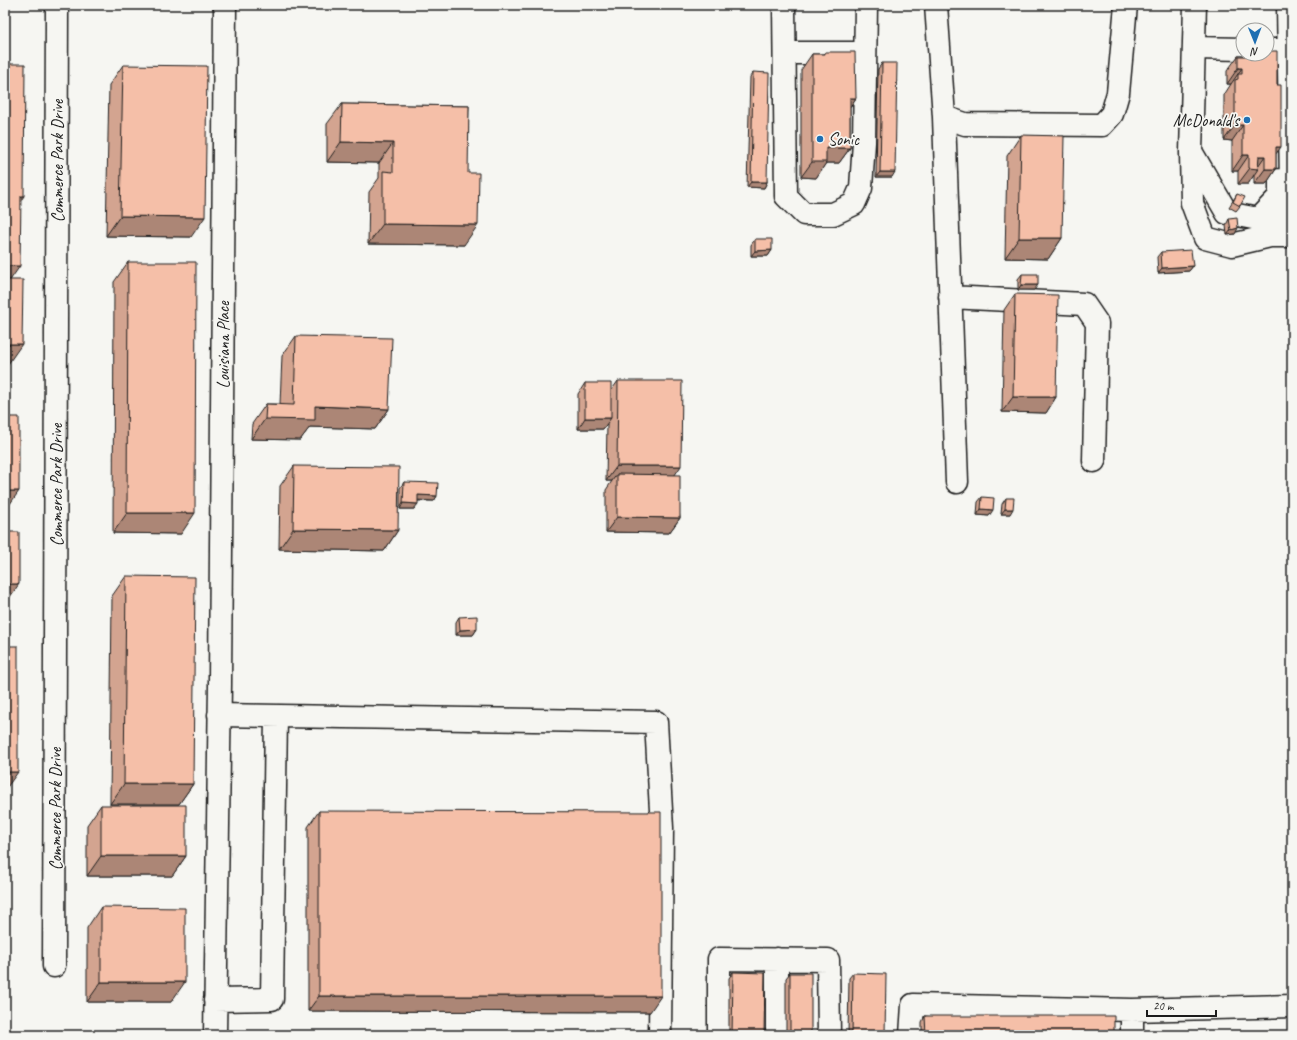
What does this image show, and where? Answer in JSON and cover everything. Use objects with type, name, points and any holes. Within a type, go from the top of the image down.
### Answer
[{"type":"street","name":"Commerce Park Drive","points":[[54,966],[57,5]]},
{"type":"street","name":"Louisiana Place","points":[[215,1035],[220,684],[225,5]]},
{"type":"street","points":[[784,5],[786,196],[804,214],[833,214],[854,204],[862,188],[866,5]]},
{"type":"street","points":[[936,5],[944,117],[957,482]]},
{"type":"street","points":[[944,117],[965,124],[1102,125],[1112,114],[1118,94],[1126,5]]},
{"type":"street","points":[[1195,5],[1191,152],[1192,203],[1205,238],[1232,245],[1264,228],[1285,214],[1291,186],[1288,5]]},
{"type":"street","points":[[1194,48],[1235,49]]},
{"type":"street","points":[[1275,50],[1288,50]]},
{"type":"street","points":[[785,53],[866,53]]},
{"type":"street","points":[[1191,152],[1210,185],[1212,226],[1229,239],[1251,230],[1264,228],[1292,236]]},
{"type":"street","points":[[950,297],[1084,304],[1097,323],[1094,461]]},
{"type":"street","points":[[219,715],[656,722],[662,828],[660,1035]]},
{"type":"street","points":[[215,1000],[272,1000],[276,716]]},
{"type":"street","points":[[719,1035],[719,958],[828,960],[830,1035]]},
{"type":"street","points":[[777,959],[777,1035]]},
{"type":"street","points":[[911,1035],[913,1005],[1132,1010],[1292,1006]]},
{"type":"street","points":[[1132,1010],[1132,1035]]},
{"type":"building","name":"McDonald's","points":[[1275,51],[1277,51],[1277,85],[1281,85],[1281,147],[1276,147],[1276,169],[1265,169],[1265,156],[1259,156],[1258,169],[1249,168],[1249,155],[1243,155],[1243,125],[1235,125],[1235,80],[1238,79],[1238,74],[1242,74],[1242,68],[1238,68],[1238,62],[1275,62]]},
{"type":"building","name":"Sonic","points":[[825,52],[855,52],[856,98],[850,98],[850,148],[826,148],[826,162],[812,162],[812,54],[825,54]]},
{"type":"building","points":[[882,63],[897,63],[895,172],[880,172]]},
{"type":"building","points":[[5,64],[25,64],[24,196],[21,196],[20,266],[5,266]]},
{"type":"building","points":[[123,65],[207,66],[205,217],[120,216]]},
{"type":"building","points":[[753,72],[769,73],[767,182],[751,182]]},
{"type":"building","points":[[342,104],[469,106],[468,173],[479,173],[478,225],[383,224],[383,171],[393,172],[393,143],[341,142]]},
{"type":"building","points":[[1021,135],[1064,136],[1062,238],[1019,238]]},
{"type":"building","points":[[1237,194],[1245,197],[1240,206],[1233,202]]},
{"type":"building","points":[[1237,218],[1238,228],[1231,230],[1229,219]]},
{"type":"building","points":[[755,239],[772,239],[772,250],[755,251]]},
{"type":"building","points":[[1191,250],[1193,266],[1162,268],[1161,252]]},
{"type":"building","points":[[128,262],[196,262],[195,513],[127,513]]},
{"type":"building","points":[[1022,274],[1038,274],[1038,285],[1021,285]]},
{"type":"building","points":[[5,280],[23,280],[22,344],[5,344]]},
{"type":"building","points":[[1015,294],[1058,295],[1056,397],[1013,397]]},
{"type":"building","points":[[296,336],[392,338],[389,409],[315,406],[315,420],[265,419],[266,404],[294,405]]},
{"type":"building","points":[[618,381],[682,381],[681,466],[617,466]]},
{"type":"building","points":[[585,383],[611,383],[611,418],[585,418]]},
{"type":"building","points":[[5,417],[19,417],[19,491],[5,491]]},
{"type":"building","points":[[294,466],[399,467],[398,530],[293,529]]},
{"type":"building","points":[[617,474],[680,475],[680,518],[617,517]]},
{"type":"building","points":[[404,482],[438,483],[437,496],[418,495],[418,504],[403,503]]},
{"type":"building","points":[[982,497],[994,498],[993,510],[981,509]]},
{"type":"building","points":[[1006,498],[1014,498],[1013,509],[1005,509]]},
{"type":"building","points":[[5,532],[19,532],[19,584],[5,584]]},
{"type":"building","points":[[126,576],[195,577],[193,784],[124,784]]},
{"type":"building","points":[[477,616],[477,629],[460,630],[459,617]]},
{"type":"building","points":[[5,646],[18,646],[18,772],[5,772]]},
{"type":"building","points":[[101,805],[186,805],[186,856],[101,856]]},
{"type":"building","points":[[319,811],[661,812],[661,996],[319,996]]},
{"type":"building","points":[[101,907],[185,908],[185,982],[101,982]]},
{"type":"building","points":[[733,972],[765,973],[764,1035],[732,1035]]},
{"type":"building","points":[[790,973],[811,973],[811,1035],[790,1035]]},
{"type":"building","points":[[853,973],[886,974],[885,1035],[852,1035]]},
{"type":"building","points":[[925,1016],[1114,1016],[1114,1035],[926,1035]]},
{"type":"place","name":"McDonald's","points":[[1247,120]]},
{"type":"place","name":"Sonic","points":[[820,139]]}]
